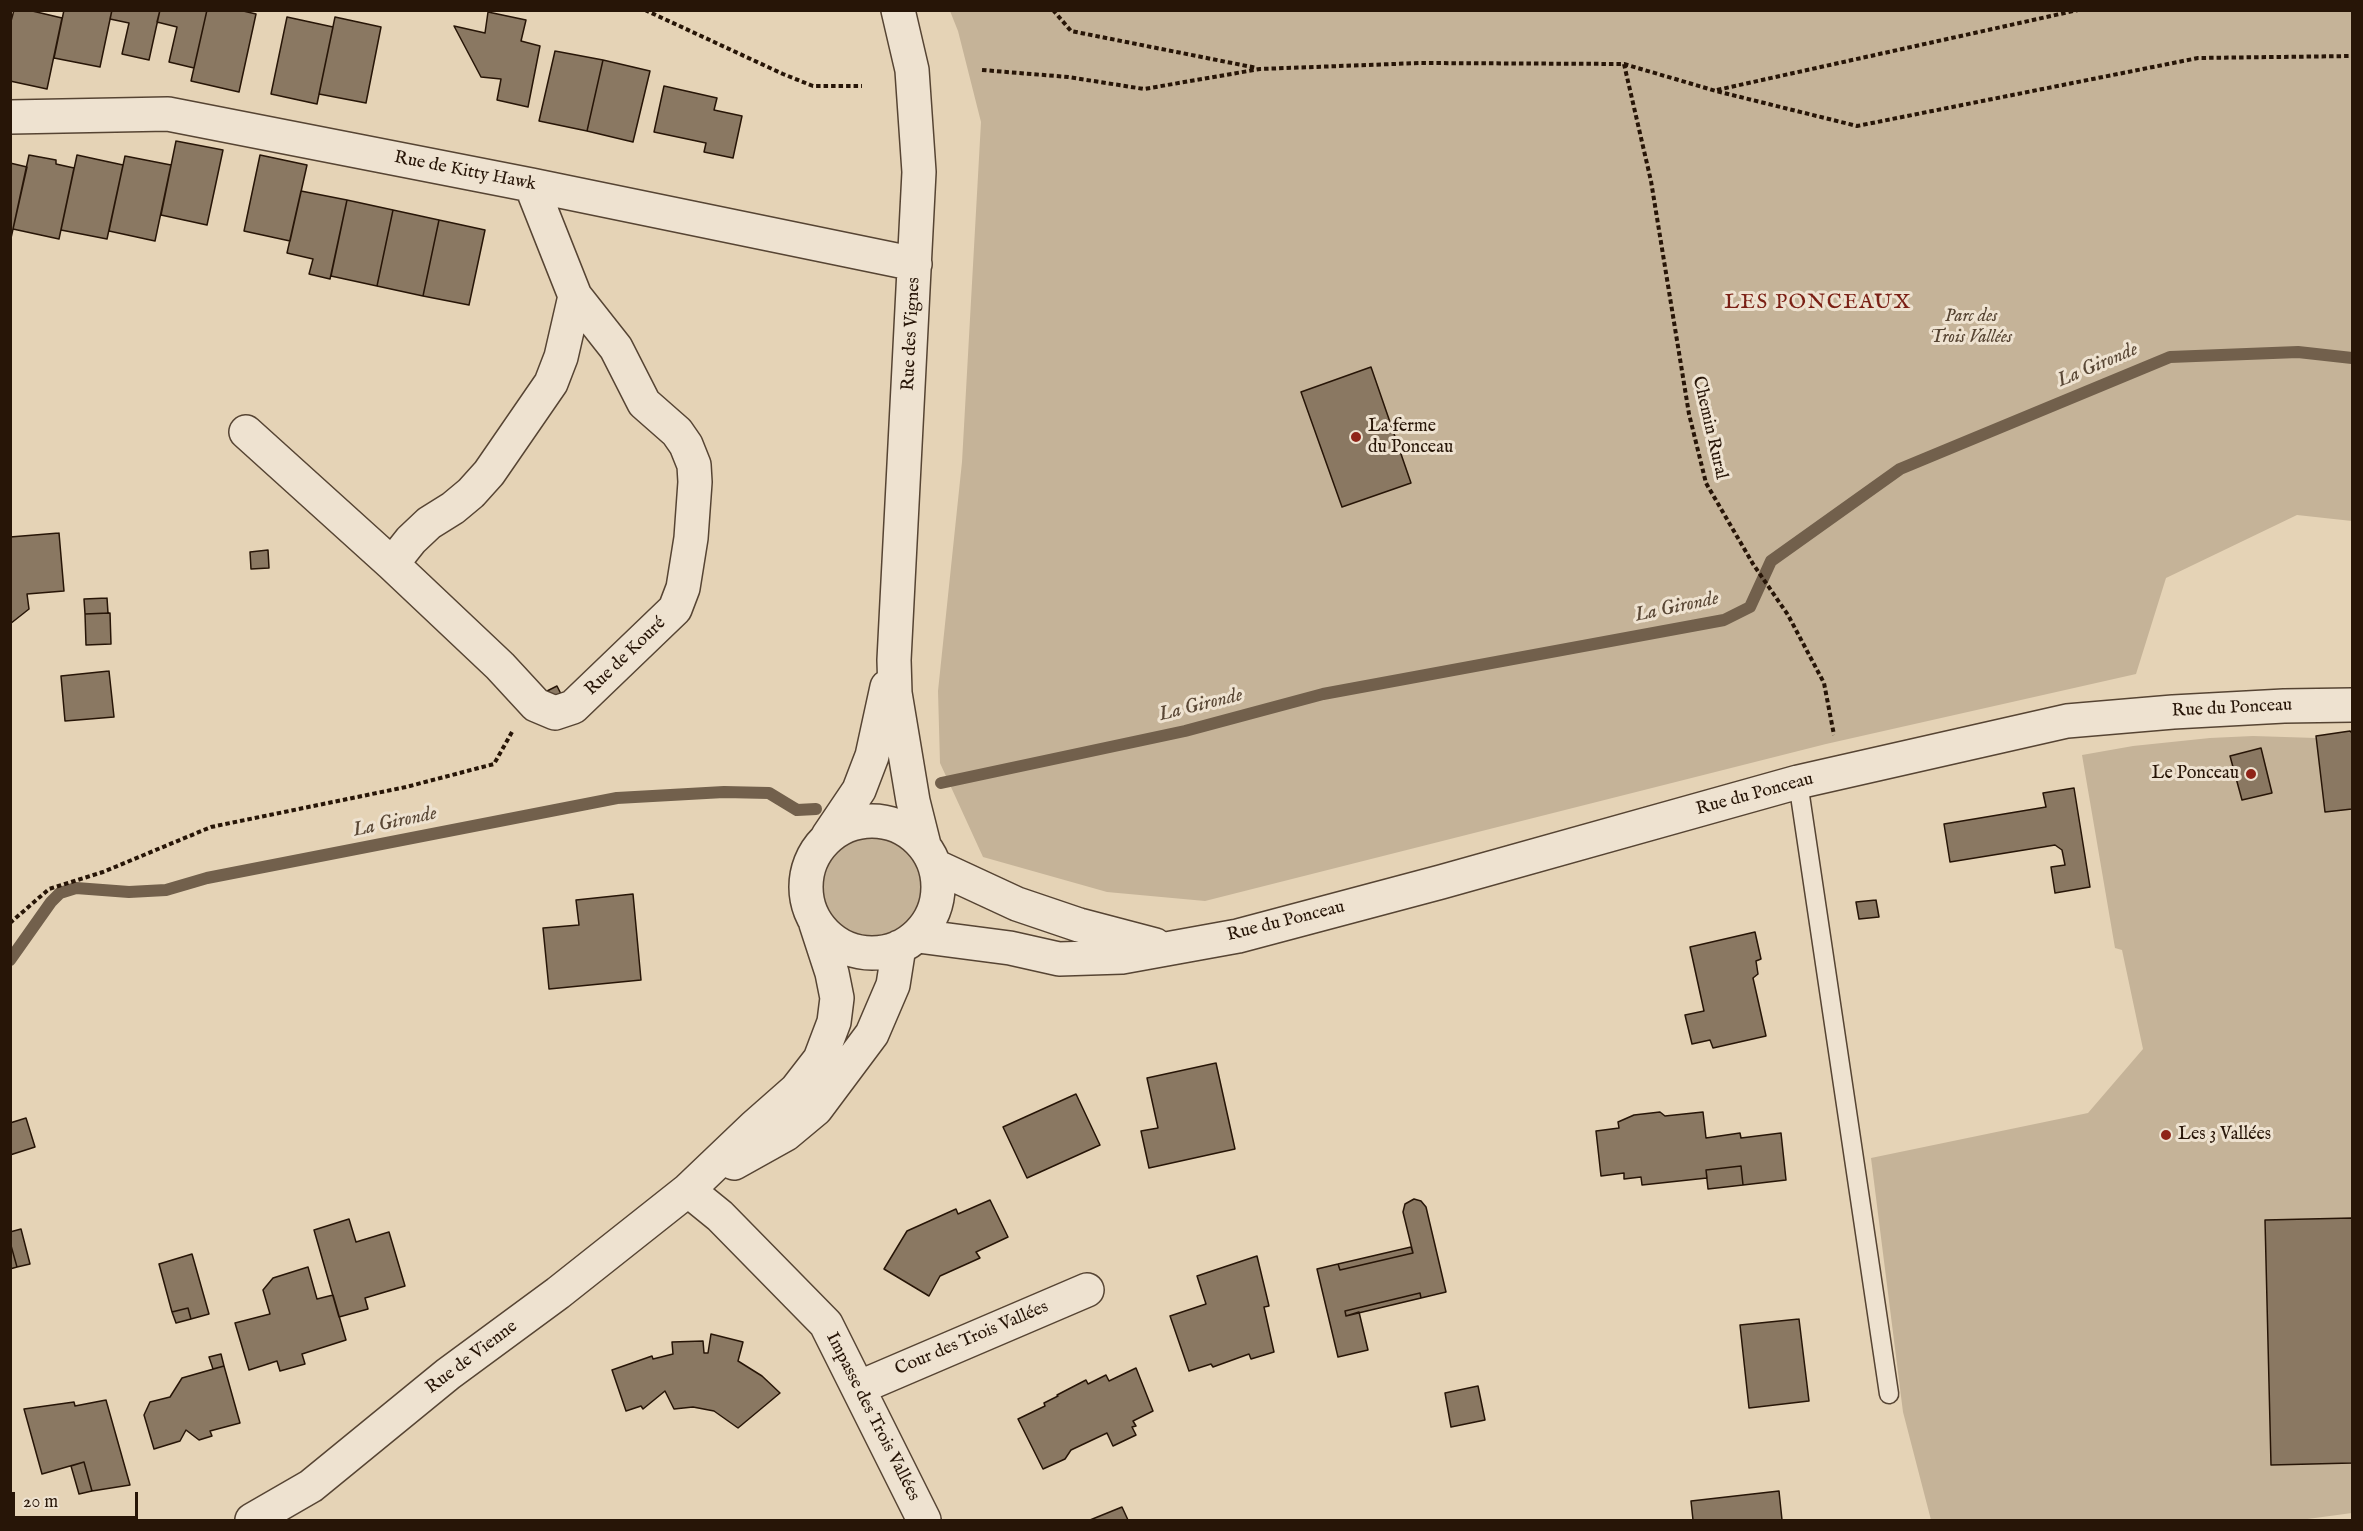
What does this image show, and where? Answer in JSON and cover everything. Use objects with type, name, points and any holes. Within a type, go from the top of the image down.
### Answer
[{"type":"street","name":"Rue des Vignes","points":[[898,10],[912,69],[919,172],[894,660],[895,693],[913,801],[929,856]]},
{"type":"street","name":"Rue de Kitty Hawk","points":[[10,117],[168,114],[531,185],[915,264]]},
{"type":"street","name":"Rue de Kouré","points":[[246,432],[392,564],[500,666],[536,705],[555,713],[573,707],[675,609],[683,588],[691,538],[694,511],[694,465],[677,432],[644,403],[615,348],[575,296],[531,185]]},
{"type":"street","points":[[392,564],[411,540],[429,523],[453,508],[489,473],[551,383],[561,357],[575,296]]},
{"type":"street","name":"Rue des Vignes","points":[[828,836],[859,790],[872,756],[894,660]]},
{"type":"street","name":"Rue du Ponceau","points":[[909,941],[1010,948],[1059,959],[1122,957],[1238,936],[1798,782],[2067,722],[2173,712],[2352,705]]},
{"type":"street","points":[[867,820],[888,822],[908,831],[929,856],[938,895],[934,909],[909,941],[876,953],[853,950],[832,940],[816,924],[806,902],[805,878],[813,855],[828,836],[846,825],[867,820]]},
{"type":"street","name":"Rue du Ponceau","points":[[929,856],[1017,904],[1079,925],[1168,949]]},
{"type":"street","name":"Rue de Vienne","points":[[252,1521],[311,1486],[448,1374],[558,1293],[688,1190],[796,1090],[820,1059],[834,1022],[837,998],[832,973],[816,924]]},
{"type":"street","name":"Rue de Vienne","points":[[688,1190],[786,1134],[816,1109],[872,1034],[909,941]]},
{"type":"street","name":"Impasse des Trois Vallées","points":[[688,1190],[720,1216],[826,1324],[924,1521]]},
{"type":"street","name":"Cour des Trois Vallées","points":[[858,1388],[1087,1290]]},
{"type":"lane","points":[[1798,782],[1889,1394]]},
{"type":"path","points":[[645,10],[813,86],[862,86]]},
{"type":"path","points":[[1053,10],[1071,32],[1260,69]]},
{"type":"path","points":[[1716,91],[2078,10]]},
{"type":"path","points":[[982,70],[1068,77],[1144,89],[1260,69],[1420,63],[1624,64],[1716,91],[1857,126],[2198,58],[2352,56]]},
{"type":"path","name":"Chemin Rural","points":[[1624,64],[1651,181],[1689,414],[1706,483],[1753,564],[1788,615],[1824,683],[1842,771]]},
{"type":"path","points":[[10,923],[49,889],[103,872],[211,827],[406,787],[494,764]]},
{"type":"green space","name":"Parc des Trois Vallées","points":[[950,11],[2352,11],[2352,521],[2297,515],[2166,578],[2136,674],[1826,744],[1205,901],[1107,892],[983,857],[940,763],[938,691],[962,462],[981,122],[958,31]]},
{"type":"green space","name":"Les 3 Vallées","points":[[2350,731],[2352,733],[2352,1513],[2300,1520],[1931,1520],[1903,1412],[1871,1158],[2088,1113],[2143,1049],[2122,950],[2115,948],[2082,755],[2133,746],[2210,738],[2253,736],[2316,738],[2316,736]]},
{"type":"green space","points":[[872,836],[892,840],[909,851],[920,868],[924,888],[920,908],[909,925],[892,936],[872,940],[852,936],[835,925],[824,908],[820,888],[824,868],[835,851],[852,840]]},
{"type":"building","points":[[14,10],[28,10],[62,18],[47,89],[10,81],[10,25]]},
{"type":"building","points":[[64,10],[112,10],[100,67],[54,58]]},
{"type":"building","points":[[112,10],[160,10],[149,60],[122,54],[129,23],[110,19]]},
{"type":"building","points":[[160,10],[207,10],[194,68],[169,62],[177,27],[157,22]]},
{"type":"building","points":[[207,10],[239,10],[256,14],[239,92],[191,81]]},
{"type":"building","points":[[488,12],[526,20],[521,41],[540,46],[528,107],[497,100],[501,79],[481,77],[454,26],[485,33]]},
{"type":"building","points":[[287,17],[333,27],[317,104],[271,94]]},
{"type":"building","points":[[335,17],[381,27],[366,103],[319,94]]},
{"type":"building","points":[[555,51],[603,60],[587,131],[539,121]]},
{"type":"building","points":[[603,60],[650,71],[633,142],[587,131]]},
{"type":"building","points":[[664,86],[717,98],[714,110],[742,116],[733,158],[704,152],[706,143],[654,132]]},
{"type":"building","points":[[176,141],[223,150],[207,225],[161,215]]},
{"type":"building","points":[[29,155],[56,160],[56,164],[74,168],[59,239],[13,229]]},
{"type":"building","points":[[77,155],[123,165],[107,239],[61,230]]},
{"type":"building","points":[[260,155],[307,165],[290,241],[244,231]]},
{"type":"building","points":[[125,156],[171,165],[155,241],[109,231]]},
{"type":"building","points":[[10,163],[27,167],[11,238],[10,238]]},
{"type":"building","points":[[301,191],[347,200],[330,279],[309,274],[313,259],[287,253]]},
{"type":"building","points":[[347,200],[393,210],[377,286],[331,276]]},
{"type":"building","points":[[393,210],[439,220],[423,296],[377,286]]},
{"type":"building","points":[[439,220],[485,230],[469,305],[423,296]]},
{"type":"building","name":"La ferme du Ponceau","points":[[1371,367],[1411,483],[1342,507],[1301,392]]},
{"type":"building","points":[[59,533],[64,591],[27,594],[29,609],[10,624],[10,537]]},
{"type":"building","points":[[268,550],[269,568],[251,569],[250,552]]},
{"type":"building","points":[[107,598],[108,613],[85,614],[84,599]]},
{"type":"building","points":[[110,613],[111,644],[86,645],[85,614]]},
{"type":"building","points":[[109,671],[114,717],[65,721],[61,676]]},
{"type":"building","points":[[557,686],[565,702],[554,707],[547,691]]},
{"type":"building","points":[[2350,731],[2352,733],[2352,809],[2325,812],[2316,736]]},
{"type":"building","name":"Le Ponceau","points":[[2261,748],[2272,793],[2242,800],[2230,756]]},
{"type":"building","points":[[2074,788],[2090,887],[2055,893],[2051,867],[2065,865],[2062,850],[2055,845],[1950,862],[1944,824],[2046,807],[2043,793]]},
{"type":"building","points":[[633,894],[641,980],[549,989],[543,928],[579,925],[576,900]]},
{"type":"building","points":[[1876,900],[1879,917],[1859,919],[1856,902]]},
{"type":"building","points":[[1755,932],[1761,959],[1756,961],[1758,974],[1753,978],[1766,1036],[1713,1048],[1710,1040],[1692,1044],[1685,1015],[1704,1011],[1690,947]]},
{"type":"building","points":[[1216,1063],[1235,1149],[1149,1168],[1141,1131],[1158,1128],[1147,1078]]},
{"type":"building","points":[[1076,1094],[1100,1145],[1027,1178],[1003,1127]]},
{"type":"building","points":[[1660,1112],[1665,1116],[1703,1112],[1706,1138],[1740,1133],[1741,1138],[1781,1133],[1786,1180],[1743,1185],[1741,1166],[1706,1170],[1707,1178],[1642,1185],[1641,1177],[1624,1179],[1624,1173],[1601,1176],[1596,1131],[1619,1128],[1618,1122],[1634,1115]]},
{"type":"building","points":[[26,1118],[35,1147],[10,1155],[10,1123]]},
{"type":"building","points":[[1741,1166],[1743,1185],[1708,1189],[1706,1170]]},
{"type":"building","points":[[1414,1199],[1421,1201],[1426,1207],[1446,1292],[1421,1298],[1420,1293],[1345,1311],[1346,1316],[1359,1312],[1368,1350],[1338,1357],[1317,1269],[1338,1264],[1340,1270],[1413,1253],[1403,1212],[1405,1204]]},
{"type":"building","points":[[990,1200],[1008,1237],[976,1252],[980,1258],[940,1276],[929,1296],[884,1269],[907,1231],[956,1209],[958,1214]]},
{"type":"building","points":[[2352,1218],[2352,1463],[2271,1465],[2265,1220]]},
{"type":"building","points":[[349,1219],[356,1242],[389,1232],[405,1286],[365,1298],[368,1309],[339,1317],[314,1230]]},
{"type":"building","points":[[21,1229],[30,1264],[17,1267],[10,1242],[10,1232]]},
{"type":"building","points":[[10,1242],[17,1267],[10,1269]]},
{"type":"building","points":[[1411,1247],[1413,1253],[1340,1270],[1338,1264]]},
{"type":"building","points":[[192,1254],[209,1314],[191,1319],[188,1308],[172,1312],[159,1264]]},
{"type":"building","points":[[1257,1256],[1269,1306],[1264,1307],[1274,1352],[1251,1359],[1249,1354],[1213,1367],[1211,1364],[1189,1371],[1170,1316],[1206,1304],[1197,1276]]},
{"type":"building","points":[[308,1267],[317,1299],[333,1295],[346,1340],[302,1354],[305,1364],[280,1371],[277,1361],[249,1370],[235,1323],[270,1314],[263,1290],[273,1278]]},
{"type":"building","points":[[1420,1293],[1421,1298],[1346,1316],[1345,1311]]},
{"type":"building","points":[[188,1308],[191,1319],[176,1323],[172,1312]]},
{"type":"building","points":[[1799,1319],[1809,1401],[1749,1408],[1740,1325]]},
{"type":"building","points":[[711,1334],[743,1342],[738,1361],[762,1376],[780,1393],[738,1428],[714,1411],[693,1407],[674,1409],[665,1391],[643,1409],[641,1406],[626,1411],[612,1370],[652,1356],[653,1359],[673,1354],[672,1342],[703,1341],[704,1353],[708,1353]]},
{"type":"building","points":[[221,1354],[224,1366],[213,1369],[209,1357]]},
{"type":"building","points":[[224,1366],[240,1423],[210,1431],[212,1436],[199,1440],[186,1430],[180,1441],[154,1449],[144,1415],[150,1402],[170,1397],[182,1378]]},
{"type":"building","points":[[1136,1368],[1153,1411],[1133,1421],[1136,1426],[1132,1427],[1136,1435],[1113,1446],[1107,1433],[1071,1450],[1065,1459],[1043,1469],[1018,1419],[1045,1406],[1044,1403],[1086,1380],[1088,1384],[1106,1375],[1109,1381]]},
{"type":"building","points":[[1478,1386],[1485,1420],[1451,1427],[1445,1393]]},
{"type":"building","points":[[106,1400],[130,1485],[92,1491],[84,1462],[42,1474],[24,1409],[74,1402],[75,1406]]},
{"type":"building","points":[[84,1462],[92,1491],[79,1494],[71,1466]]},
{"type":"building","points":[[1779,1491],[1782,1520],[1693,1520],[1691,1501]]},
{"type":"building","points":[[1122,1507],[1128,1520],[1090,1520]]},
{"type":"waterway","name":"La Gironde","points":[[941,783],[1185,731],[1323,694],[1724,620],[1750,607],[1771,561],[1900,469],[2170,357],[2298,352],[2352,358]]},
{"type":"waterway","name":"La Gironde","points":[[10,960],[51,902],[60,893],[76,888],[129,892],[166,890],[207,878],[617,798],[724,792],[769,793],[797,810],[816,809]]},
{"type":"place","name":"La ferme du Ponceau","points":[[1356,437]]},
{"type":"place","name":"Le Ponceau","points":[[2251,774]]},
{"type":"place","name":"Les 3 Vallées","points":[[2166,1135]]},
{"type":"district","name":"LES PONCEAUX","points":[[1818,304]]}]
